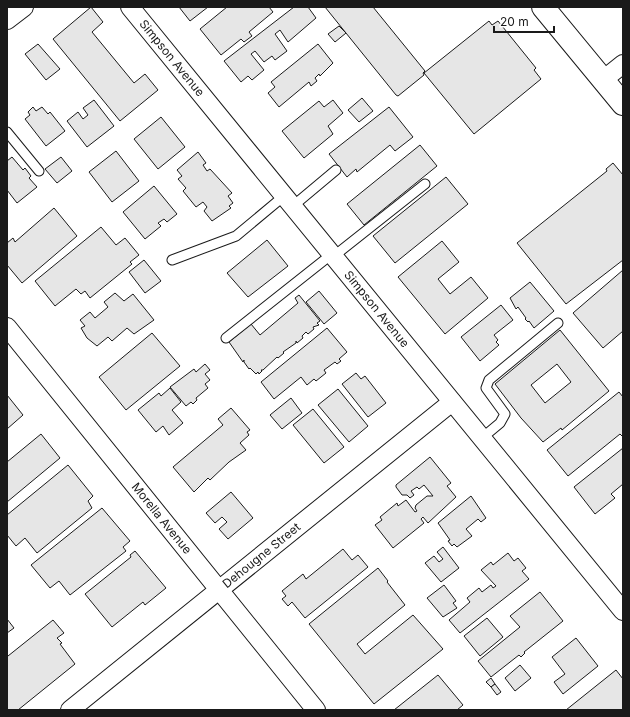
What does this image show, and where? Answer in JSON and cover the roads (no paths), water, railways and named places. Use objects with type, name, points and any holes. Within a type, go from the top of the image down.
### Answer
[{"type":"main road","points":[[543,7],[623,104]]},
{"type":"street","points":[[7,20],[24,7]]},
{"type":"street","name":"Simpson Avenue","points":[[130,7],[623,611]]},
{"type":"street","points":[[603,80],[623,64]]},
{"type":"street","name":"Morella Avenue","points":[[7,327],[316,710]]},
{"type":"street","name":"Dehougne Street","points":[[70,710],[452,402]]},
{"type":"lane","points":[[7,132],[39,171]]},
{"type":"lane","points":[[172,260],[236,236],[336,170]]},
{"type":"lane","points":[[226,338],[424,184]]},
{"type":"lane","points":[[482,438],[500,423],[505,414],[486,388],[489,380],[558,323]]}]
